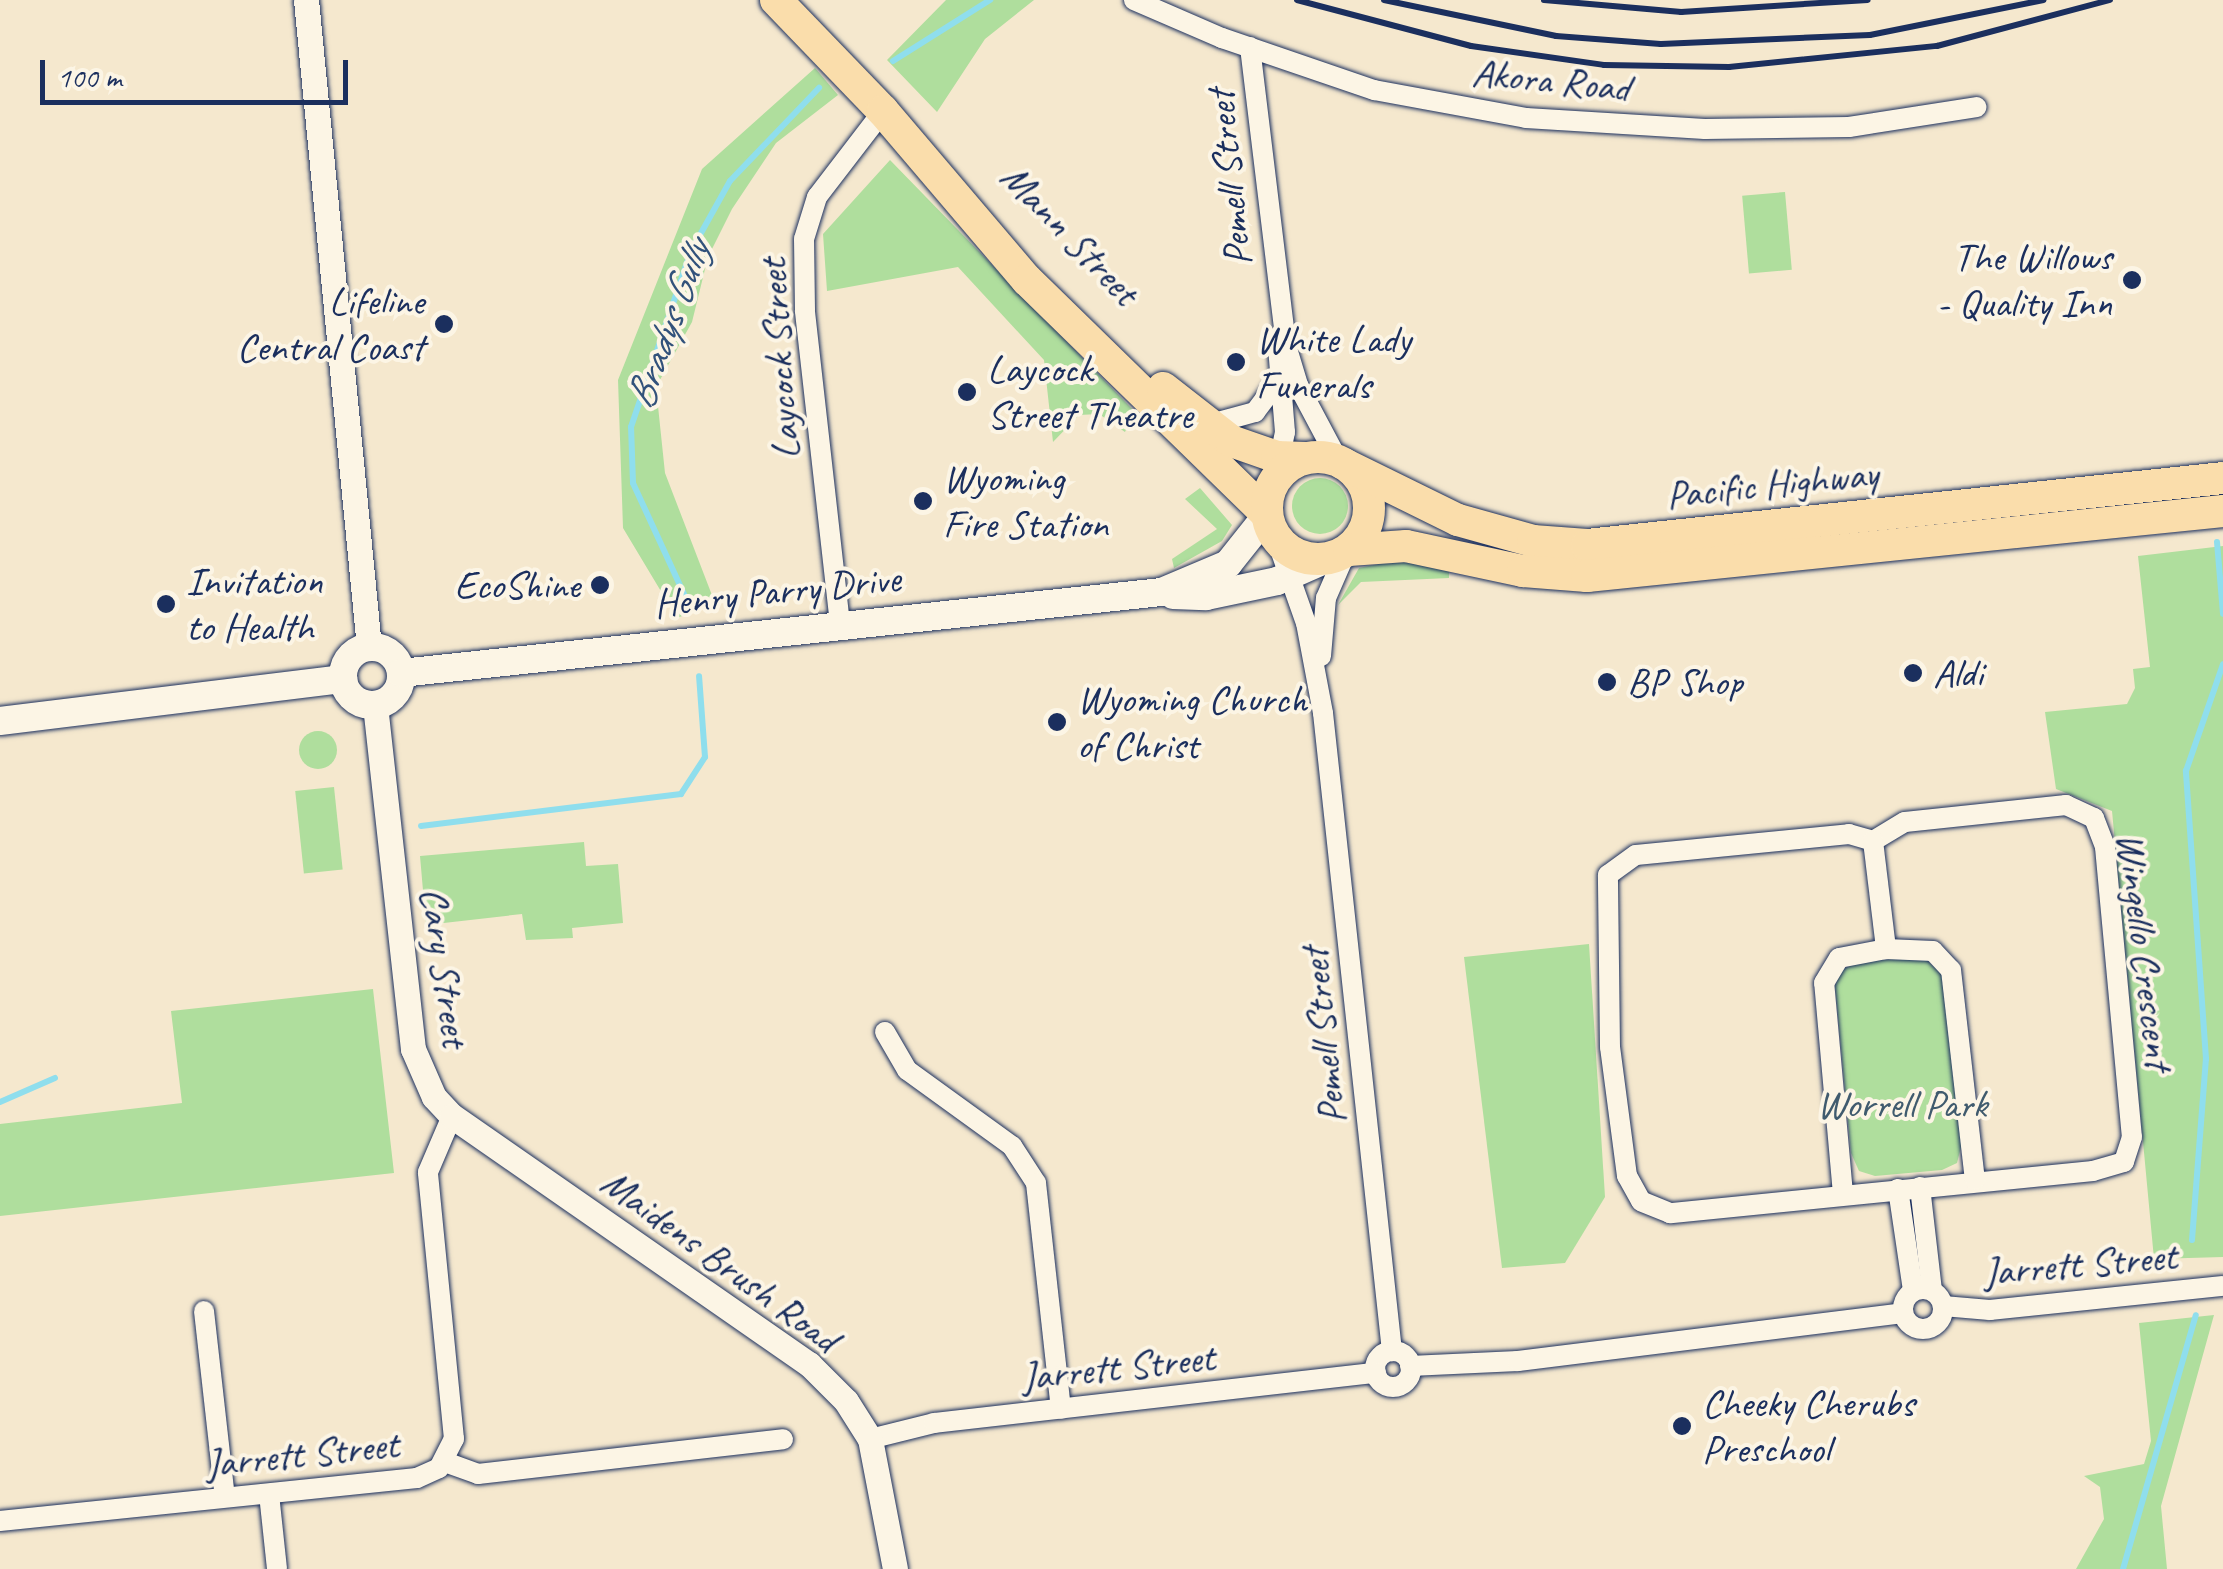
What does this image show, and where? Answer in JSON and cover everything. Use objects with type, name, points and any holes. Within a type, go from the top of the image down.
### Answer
[{"type":"main road","name":"Mann Street","points":[[776,0],[883,112],[1026,280],[1270,522]]},
{"type":"main road","name":"Mann Street","points":[[883,112],[934,154],[1200,421],[1231,441],[1288,465]]},
{"type":"main road","points":[[1342,463],[1362,482],[1369,506],[1364,530],[1341,553],[1296,555],[1270,522],[1288,465],[1342,463]]},
{"type":"main road","name":"Pacific Highway","points":[[1342,463],[1458,520],[1533,540],[1587,545],[2213,482]]},
{"type":"main road","name":"Pacific Highway","points":[[1341,553],[1406,546],[1522,571],[1587,576],[2223,511]]},
{"type":"main road","name":"Henry Parry Drive","points":[[1162,592],[1228,564],[1270,522]]},
{"type":"main road","name":"Henry Parry Drive","points":[[401,674],[1162,592],[1206,596],[1291,576],[1341,553]]},
{"type":"main road","points":[[369,647],[387,651],[401,674],[391,698],[375,705],[358,701],[343,679],[346,662],[369,647]]},
{"type":"main road","points":[[0,721],[343,679]]},
{"type":"street","points":[[306,0],[369,647]]},
{"type":"street","name":"Akora Road","points":[[1134,0],[1250,47],[1374,90],[1526,118],[1705,129],[1849,127],[1976,107]]},
{"type":"street","name":"Pemell Street","points":[[1250,47],[1278,300],[1278,380],[1288,465]]},
{"type":"street","name":"Laycock Street","points":[[840,624],[804,310],[804,239],[817,197],[883,112]]},
{"type":"street","name":"Pemell Street","points":[[1278,300],[1298,385],[1342,463]]},
{"type":"street","points":[[1200,421],[1245,418],[1267,402],[1278,380]]},
{"type":"street","name":"Pemell Street","points":[[1270,522],[1291,576],[1323,713]]},
{"type":"street","name":"Pemell Street","points":[[1341,553],[1324,611],[1323,713],[1392,1351]]},
{"type":"street","name":"Cary Street","points":[[375,705],[413,1049],[434,1097],[452,1116]]},
{"type":"street","name":"Wingello Crescent","points":[[2066,805],[2094,818],[2104,847],[2132,1137],[2124,1162],[2092,1172],[1975,1180],[1670,1213],[1641,1201],[1627,1176],[1610,1047],[1604,892],[1608,874],[1636,854],[1849,834],[1873,840],[1906,822],[2066,805]]},
{"type":"street","points":[[1873,840],[1886,949]]},
{"type":"street","points":[[1842,1194],[1824,984],[1839,958],[1886,949],[1933,950],[1951,970],[1975,1180]]},
{"type":"street","points":[[885,1032],[907,1070],[1012,1146],[1036,1183],[1060,1408]]},
{"type":"street","points":[[446,1462],[454,1439],[428,1172],[452,1116]]},
{"type":"street","name":"Maidens Brush Road","points":[[452,1116],[809,1364],[870,1439],[895,1569]]},
{"type":"street","points":[[1920,1187],[1929,1296]]},
{"type":"street","points":[[1898,1189],[1929,1296]]},
{"type":"street","name":"Jarrett Street","points":[[1410,1366],[1537,1360],[1816,1329],[1902,1312],[1914,1327],[1926,1329],[1937,1324],[1929,1296],[1990,1310],[2223,1286]]},
{"type":"street","points":[[1902,1312],[1929,1296]]},
{"type":"street","points":[[204,1311],[225,1497]]},
{"type":"street","points":[[1392,1351],[1410,1366],[1408,1378],[1394,1387],[1376,1374],[1378,1358],[1392,1351]]},
{"type":"street","name":"Jarrett Street","points":[[870,1439],[934,1422],[1376,1374]]},
{"type":"street","name":"Jarrett Street","points":[[0,1521],[417,1478],[446,1462],[478,1474],[783,1440]]},
{"type":"street","points":[[269,1494],[277,1569]]},
{"type":"green space","points":[[946,0],[1034,0],[985,39],[937,112],[887,60]]},
{"type":"green space","points":[[815,68],[838,95],[776,143],[732,209],[708,257],[692,322],[656,387],[665,473],[715,603],[677,618],[623,528],[618,380],[702,169]]},
{"type":"green space","points":[[890,160],[1134,411],[1125,432],[1099,414],[1079,415],[1053,442],[1044,360],[958,267],[827,291],[823,234]]},
{"type":"green space","points":[[1785,192],[1792,270],[1749,273],[1742,196]]},
{"type":"green space","points":[[1320,478],[1339,487],[1348,506],[1339,525],[1320,534],[1301,525],[1292,506],[1301,487]]},
{"type":"green space","points":[[1200,488],[1232,525],[1222,541],[1174,568],[1172,559],[1217,529],[1185,499]]},
{"type":"green space","points":[[2223,546],[2223,1257],[2154,1259],[2112,811],[2056,789],[2045,712],[2127,704],[2135,688],[2133,669],[2150,667],[2138,556]]},
{"type":"green space","points":[[1398,560],[1449,569],[1449,578],[1361,582],[1338,605],[1359,568]]},
{"type":"green space","points":[[318,731],[332,736],[337,750],[332,764],[318,769],[304,764],[299,750],[304,736]]},
{"type":"green space","points":[[334,787],[343,870],[304,874],[295,791]]},
{"type":"green space","points":[[584,842],[586,866],[618,864],[623,923],[572,928],[573,938],[526,940],[522,914],[426,925],[420,856]]},
{"type":"green space","points":[[1589,944],[1605,1197],[1565,1263],[1502,1268],[1464,957]]},
{"type":"green space","name":"Worrell Park","points":[[1922,956],[1943,975],[1962,1143],[1957,1163],[1942,1170],[1875,1176],[1859,1171],[1851,1153],[1835,986],[1841,971],[1854,963]]},
{"type":"green space","points":[[373,989],[394,1173],[0,1216],[0,1124],[182,1103],[171,1011]]},
{"type":"green space","points":[[2214,1315],[2161,1506],[2167,1569],[2076,1569],[2104,1519],[2100,1487],[2084,1476],[2144,1464],[2151,1441],[2139,1323]]},
{"type":"waterway","name":"Bradys Gully","points":[[893,61],[990,0]]},
{"type":"waterway","name":"Bradys Gully","points":[[684,594],[633,483],[631,427],[691,251],[730,181],[819,88]]},
{"type":"waterway","points":[[2217,542],[2223,614]]},
{"type":"waterway","points":[[2192,1240],[2206,1059],[2186,771],[2223,664]]},
{"type":"waterway","name":"Bradys Gully","points":[[421,826],[681,794],[705,757],[699,676]]},
{"type":"waterway","name":"Bradys Gully","points":[[0,1102],[55,1078]]},
{"type":"waterway","points":[[2123,1569],[2196,1315]]},
{"type":"railway","points":[[1297,0],[1471,46],[1604,65],[1729,67],[1937,46],[2110,0]]},
{"type":"railway","points":[[1384,0],[1556,36],[1661,44],[1870,35],[2043,0]]},
{"type":"railway","points":[[1544,0],[1681,12],[1868,0]]},
{"type":"place","name":"The Willows - Quality Inn","points":[[2132,280]]},
{"type":"place","name":"Lifeline Central Coast","points":[[444,324]]},
{"type":"place","name":"White Lady Funerals","points":[[1236,362]]},
{"type":"place","name":"Laycock Street Theatre","points":[[967,392]]},
{"type":"place","name":"Wyoming Fire Station","points":[[923,501]]},
{"type":"place","name":"EcoShine","points":[[600,585]]},
{"type":"place","name":"Invitation to Health","points":[[166,604]]},
{"type":"place","name":"Aldi","points":[[1913,673]]},
{"type":"place","name":"BP Shop","points":[[1607,682]]},
{"type":"place","name":"Wyoming Church of Christ","points":[[1057,722]]},
{"type":"place","name":"Cheeky Cherubs Preschool","points":[[1682,1426]]}]
